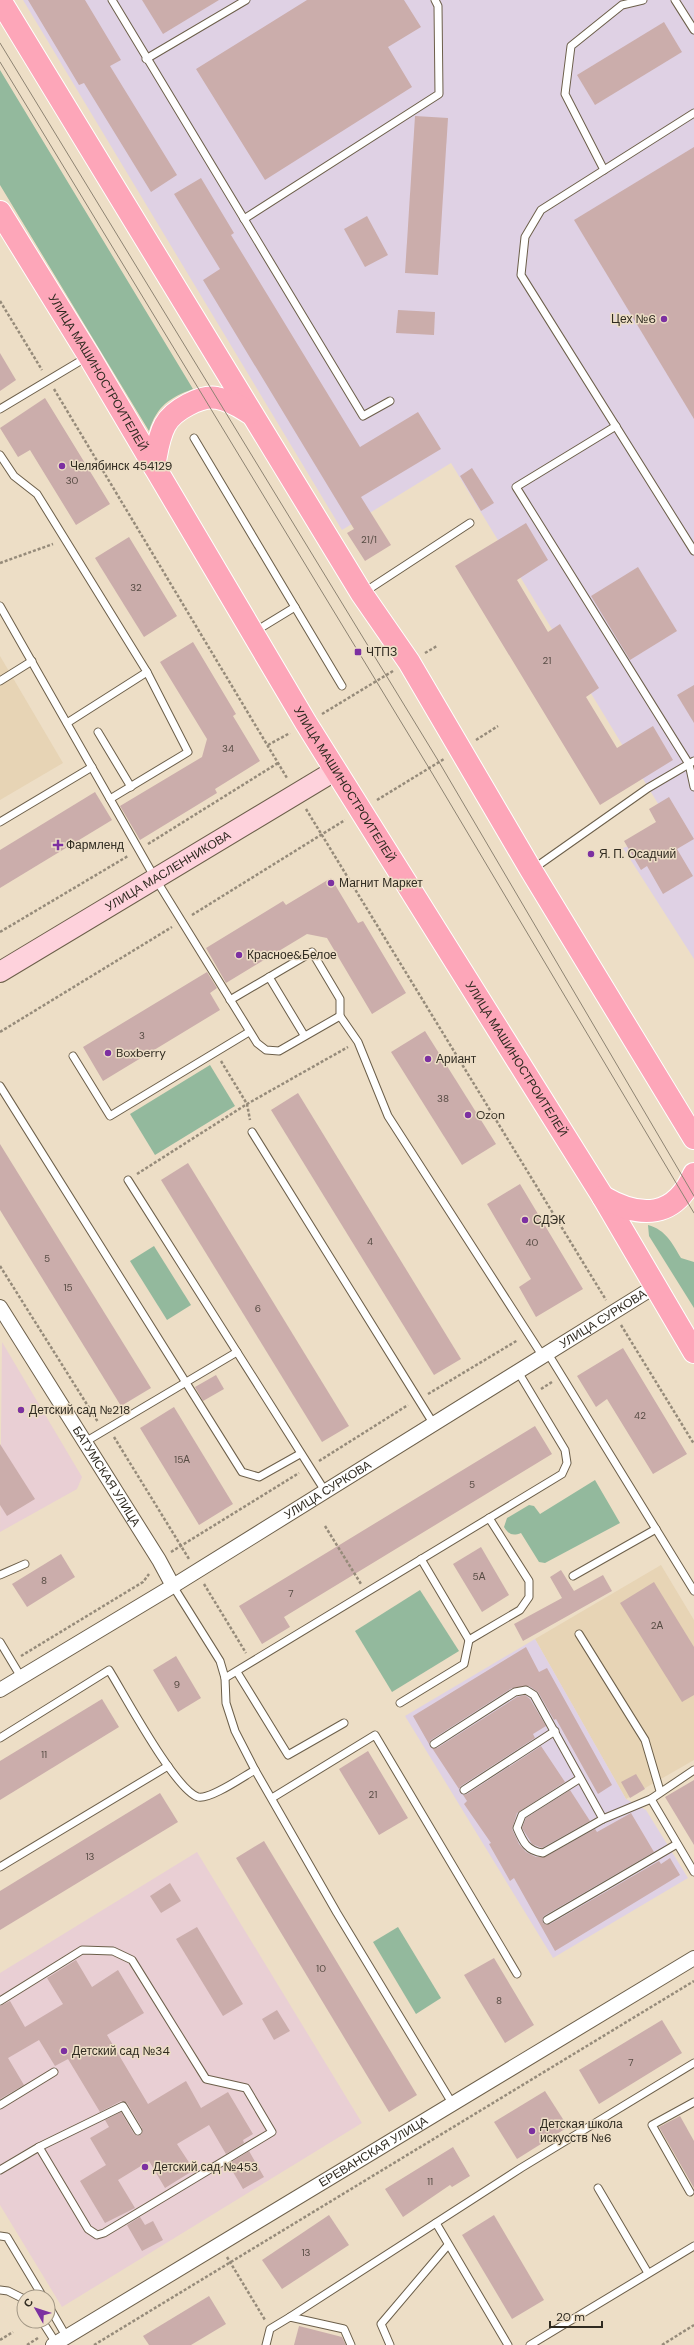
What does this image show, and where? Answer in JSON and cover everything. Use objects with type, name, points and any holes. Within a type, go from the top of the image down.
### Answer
[{"type":"main road","points":[[0,0],[362,594],[409,662],[462,748],[531,870],[694,1138]]},
{"type":"main road","name":"УЛИЦА МАШИНОСТРОИТЕЛЕЙ","points":[[0,212],[89,356],[306,723],[362,810],[602,1197],[654,1287],[694,1352]]},
{"type":"main road","points":[[154,466],[159,440],[166,424],[176,413],[191,404],[216,398],[234,403],[251,414]]},
{"type":"main road","points":[[602,1197],[620,1207],[638,1212],[656,1211],[671,1204],[683,1195],[694,1174]]},
{"type":"street","name":"УЛИЦА МАСЛЕННИКОВА","points":[[0,972],[336,770]]},
{"type":"street","name":"УЛИЦА СУРКОВА","points":[[0,1690],[173,1586],[544,1353],[654,1287]]},
{"type":"street","name":"БАТУМСКАЯ УЛИЦА","points":[[2,1315],[85,1442],[159,1560],[173,1586]]},
{"type":"street","name":"ЕРЕВАНСКАЯ УЛИЦА","points":[[59,2341],[219,2243],[694,1958]]},
{"type":"lane","points":[[112,0],[146,59],[363,416],[390,401]]},
{"type":"lane","points":[[146,59],[246,0]]},
{"type":"lane","points":[[244,219],[438,94],[438,6],[435,0]]},
{"type":"lane","points":[[604,170],[565,94],[571,46],[622,5],[643,0]]},
{"type":"lane","points":[[675,0],[694,30]]},
{"type":"lane","points":[[694,113],[541,210],[525,237],[521,275],[694,551]]},
{"type":"lane","points":[[0,409],[89,356]]},
{"type":"lane","points":[[616,426],[516,486],[692,762],[694,787]]},
{"type":"lane","points":[[194,438],[342,686]]},
{"type":"lane","points":[[0,454],[14,476],[37,494],[147,672],[188,752],[110,799]]},
{"type":"lane","points":[[362,594],[470,522]]},
{"type":"lane","points":[[0,606],[155,878],[257,1043],[266,1050],[279,1051],[304,1035],[340,1016]]},
{"type":"lane","points":[[253,633],[295,607]]},
{"type":"lane","points":[[0,681],[32,661]]},
{"type":"lane","points":[[67,723],[147,672]]},
{"type":"lane","points":[[98,732],[131,787]]},
{"type":"lane","points":[[531,870],[648,788],[692,762]]},
{"type":"lane","points":[[0,822],[92,767]]},
{"type":"lane","points":[[230,1000],[312,952],[340,999],[340,1016],[358,1042],[388,1116],[529,1334],[562,1376],[694,1591]]},
{"type":"lane","points":[[269,977],[304,1035]]},
{"type":"lane","points":[[72,1056],[110,1116],[249,1032]]},
{"type":"lane","points":[[0,1086],[242,1472],[259,1477],[300,1454]]},
{"type":"lane","points":[[252,1132],[433,1423]]},
{"type":"lane","points":[[128,1180],[300,1454],[325,1491]]},
{"type":"lane","points":[[85,1442],[237,1352]]},
{"type":"lane","points":[[226,1678],[562,1474],[566,1463],[565,1450],[517,1370]]},
{"type":"lane","points":[[469,1640],[520,1610],[529,1597],[529,1581],[489,1518]]},
{"type":"lane","points":[[573,1576],[656,1529]]},
{"type":"lane","points":[[400,1702],[464,1664],[469,1640],[421,1559]]},
{"type":"lane","points":[[0,1575],[25,1564]]},
{"type":"lane","points":[[173,1586],[220,1661],[226,1678],[226,1703],[235,1731],[255,1770],[337,1913],[452,2103]]},
{"type":"lane","points":[[579,1634],[645,1740],[660,1791]]},
{"type":"lane","points":[[0,1642],[21,1677]]},
{"type":"lane","points":[[0,1738],[110,1670],[168,1766],[190,1792],[199,1797],[210,1796],[255,1770]]},
{"type":"lane","points":[[237,1672],[288,1755],[344,1723]]},
{"type":"lane","points":[[434,1744],[515,1692],[526,1690],[534,1695],[555,1731],[579,1779],[603,1819]]},
{"type":"lane","points":[[464,1790],[555,1731]]},
{"type":"lane","points":[[272,1798],[375,1735],[517,1974]]},
{"type":"lane","points":[[0,1867],[168,1766]]},
{"type":"lane","points":[[579,1779],[522,1815],[517,1828],[523,1842],[532,1852],[543,1853],[603,1819],[651,1799],[660,1791],[694,1770]]},
{"type":"lane","points":[[651,1799],[694,1872]]},
{"type":"lane","points":[[547,1920],[678,1844]]},
{"type":"lane","points":[[0,2001],[82,1950],[113,1951],[132,1960],[206,2079],[246,2088],[272,2132],[104,2233],[97,2235],[88,2229],[39,2147]]},
{"type":"lane","points":[[266,2345],[270,2328],[290,2317],[528,2164],[694,2063]]},
{"type":"lane","points":[[0,2105],[54,2072]]},
{"type":"lane","points":[[690,2192],[652,2125],[694,2102]]},
{"type":"lane","points":[[0,2170],[39,2147],[123,2106],[138,2131]]},
{"type":"lane","points":[[598,2188],[648,2273]]},
{"type":"lane","points":[[436,2223],[508,2345]]},
{"type":"lane","points":[[0,2236],[7,2236],[38,2289]]},
{"type":"lane","points":[[390,2345],[381,2324],[448,2245]]},
{"type":"lane","points":[[530,2345],[694,2246]]},
{"type":"lane","points":[[0,2290],[8,2291],[16,2295]]},
{"type":"lane","points":[[290,2317],[344,2329],[351,2345]]},
{"type":"lane","points":[[49,2329],[59,2341]]},
{"type":"lane","points":[[55,2329],[59,2341]]},
{"type":"path","points":[[0,301],[296,793],[694,1444]]},
{"type":"path","points":[[0,563],[65,540]]},
{"type":"path","points":[[268,746],[437,646]]},
{"type":"path","points":[[0,1032],[498,726]]},
{"type":"path","points":[[128,1180],[247,1104],[358,1042]]},
{"type":"path","points":[[215,1052],[247,1104],[252,1132]]},
{"type":"path","points":[[0,1266],[98,1422],[109,1428],[252,1663]]},
{"type":"path","points":[[12,1662],[143,1582],[159,1560],[181,1546],[418,1399],[529,1334]]},
{"type":"path","points":[[532,1394],[562,1376]]},
{"type":"path","points":[[325,1526],[366,1593]]},
{"type":"path","points":[[94,2345],[694,1981]]},
{"type":"path","points":[[219,2243],[270,2328]]},
{"type":"path","points":[[662,2345],[694,2325]]},
{"type":"path","points":[[0,2340],[13,2332]]},
{"type":"shaded area","points":[[23,0],[694,0],[694,959],[623,848],[674,830],[451,463],[342,530]]},
{"type":"shaded area","points":[[0,656],[63,763],[0,800]]},
{"type":"shaded area","name":"Детский сад №218","points":[[2,1342],[82,1477],[77,1489],[0,1532]]},
{"type":"shaded area","points":[[661,1565],[694,1620],[694,1760],[626,1799],[535,1639]]},
{"type":"shaded area","points":[[535,1639],[626,1799],[646,1810],[688,1878],[553,1958],[405,1716]]},
{"type":"shaded area","name":"Детский сад №453","points":[[197,1852],[362,2123],[62,2307],[56,2297],[56,2289],[51,2289],[0,2205],[0,1973]]},
{"type":"green space","points":[[0,70],[193,389],[177,396],[165,404],[156,415],[149,431],[0,185]]},
{"type":"green space","points":[[210,1065],[235,1106],[155,1155],[130,1114]]},
{"type":"green space","points":[[648,1225],[659,1230],[668,1238],[681,1258],[694,1262],[694,1308],[649,1236]]},
{"type":"green space","points":[[154,1246],[191,1305],[167,1320],[130,1261]]},
{"type":"green space","points":[[595,1480],[620,1523],[545,1563],[539,1562],[521,1533],[511,1534],[504,1527],[507,1518],[529,1505],[534,1506],[540,1514]]},
{"type":"green space","points":[[420,1590],[459,1651],[392,1692],[355,1631]]},
{"type":"green space","points":[[398,1927],[441,1998],[416,2014],[373,1942]]},
{"type":"building","points":[[28,0],[85,0],[121,60],[110,66],[177,175],[151,192],[84,83],[79,85]]},
{"type":"building","points":[[142,0],[219,0],[163,34]]},
{"type":"building","points":[[307,0],[404,0],[421,27],[388,47],[412,87],[265,180],[196,69]]},
{"type":"building","points":[[664,22],[682,52],[595,105],[577,75]]},
{"type":"building","points":[[415,116],[448,118],[438,275],[405,273]]},
{"type":"building","name":"Цех №6","points":[[694,147],[694,419],[574,220]]},
{"type":"building","points":[[201,178],[234,233],[231,235],[360,447],[418,412],[441,449],[361,497],[391,545],[365,561],[347,533],[354,529],[203,280],[220,269],[174,194]]},
{"type":"building","points":[[367,216],[388,255],[365,267],[344,229]]},
{"type":"building","points":[[398,310],[435,312],[434,335],[396,333]]},
{"type":"building","points":[[0,353],[16,380],[0,391]]},
{"type":"building","points":[[45,398],[110,504],[76,525],[30,450],[18,457],[0,428]]},
{"type":"building","points":[[472,468],[494,503],[481,511],[460,476]]},
{"type":"building","points":[[526,523],[548,560],[517,580],[548,632],[560,624],[599,688],[586,697],[617,748],[653,726],[673,760],[600,805],[455,566]]},
{"type":"building","points":[[129,537],[177,616],[144,637],[95,558]]},
{"type":"building","points":[[638,567],[677,631],[630,660],[591,596]]},
{"type":"building","points":[[193,642],[236,714],[233,716],[260,761],[215,789],[217,793],[140,840],[120,806],[202,757],[207,739],[160,662]]},
{"type":"building","points":[[694,685],[694,723],[677,695]]},
{"type":"building","points":[[95,792],[112,820],[0,888],[0,850]]},
{"type":"building","points":[[669,797],[694,839],[677,849],[693,876],[663,894],[647,866],[641,870],[624,841],[656,822],[649,809]]},
{"type":"building","points":[[331,878],[358,923],[363,921],[406,993],[372,1014],[327,938],[307,934],[226,983],[206,948],[283,901],[286,905]]},
{"type":"building","points":[[207,972],[217,988],[210,993],[220,1010],[103,1081],[83,1047]]},
{"type":"building","points":[[425,1031],[496,1144],[462,1165],[391,1052]]},
{"type":"building","points":[[298,1093],[461,1359],[434,1375],[271,1110]]},
{"type":"building","points":[[0,1144],[151,1388],[121,1406],[0,1210]]},
{"type":"building","points":[[188,1163],[349,1426],[322,1442],[161,1180]]},
{"type":"building","points":[[520,1184],[583,1289],[536,1317],[519,1287],[531,1279],[487,1204]]},
{"type":"building","points":[[623,1348],[687,1454],[653,1474],[607,1399],[596,1407],[577,1376]]},
{"type":"building","points":[[216,1375],[224,1389],[203,1401],[195,1387]]},
{"type":"building","points":[[174,1407],[233,1504],[199,1525],[140,1428]]},
{"type":"building","points":[[535,1426],[552,1454],[284,1617],[290,1627],[262,1644],[239,1606]]},
{"type":"building","points":[[0,1444],[35,1499],[7,1516],[0,1505]]},
{"type":"building","points":[[481,1547],[509,1595],[482,1612],[453,1564]]},
{"type":"building","points":[[61,1554],[75,1577],[27,1607],[12,1584]]},
{"type":"building","points":[[561,1570],[574,1591],[603,1575],[612,1591],[523,1641],[514,1624],[562,1598],[550,1577]]},
{"type":"building","points":[[654,1582],[694,1647],[694,1695],[682,1702],[620,1603]]},
{"type":"building","points":[[526,1647],[539,1672],[547,1668],[612,1785],[598,1794],[556,1719],[554,1720],[538,1692],[529,1686],[512,1688],[431,1740],[429,1744],[413,1716]]},
{"type":"building","points":[[176,1656],[201,1698],[178,1712],[153,1670]]},
{"type":"building","points":[[525,1695],[530,1699],[546,1726],[533,1734],[535,1738],[461,1786],[459,1789],[432,1748],[437,1748],[517,1697]]},
{"type":"building","points":[[102,1699],[119,1727],[0,1800],[0,1761]]},
{"type":"building","points":[[541,1746],[565,1782],[517,1813],[512,1829],[519,1844],[526,1852],[536,1857],[545,1857],[595,1829],[597,1832],[631,1813],[654,1852],[544,1916],[542,1920],[544,1924],[550,1924],[659,1861],[661,1864],[670,1858],[680,1875],[555,1951],[514,1878],[510,1881],[489,1844],[491,1843],[464,1804],[467,1801],[463,1795],[467,1794]]},
{"type":"building","points":[[368,1751],[408,1818],[379,1835],[339,1769]]},
{"type":"building","points":[[636,1774],[645,1789],[630,1798],[621,1782]]},
{"type":"building","points":[[694,1780],[694,1845],[665,1797]]},
{"type":"building","points":[[570,1790],[590,1821],[542,1848],[532,1844],[522,1828],[526,1818]]},
{"type":"building","points":[[160,1793],[178,1822],[0,1930],[0,1891]]},
{"type":"building","points":[[264,1841],[417,2095],[389,2112],[236,1858]]},
{"type":"building","points":[[170,1883],[181,1901],[161,1913],[150,1896]]},
{"type":"building","points":[[197,1927],[243,2004],[223,2016],[176,1939]]},
{"type":"building","points":[[494,1958],[534,2025],[505,2043],[464,1975]]},
{"type":"building","points":[[76,1960],[92,1987],[118,1970],[144,2013],[107,2035],[148,2104],[186,2081],[201,2108],[228,2092],[253,2134],[243,2140],[244,2143],[226,2154],[209,2125],[177,2144],[194,2170],[165,2188],[149,2161],[118,2180],[135,2208],[105,2223],[80,2181],[106,2165],[90,2138],[109,2127],[105,2120],[121,2112],[134,2134],[138,2136],[142,2134],[142,2128],[127,2103],[121,2101],[100,2112],[68,2059],[55,2066],[39,2040],[8,2058],[24,2085],[0,2099],[0,2006],[10,2001],[25,2027],[63,2004],[47,1978]]},
{"type":"building","points":[[277,2010],[290,2031],[274,2040],[262,2019]]},
{"type":"building","points":[[662,2020],[682,2053],[599,2104],[579,2070]]},
{"type":"building","points":[[545,2091],[568,2127],[517,2159],[494,2122]]},
{"type":"building","points":[[680,2116],[694,2141],[694,2188],[659,2127]]},
{"type":"building","points":[[453,2147],[470,2176],[452,2187],[450,2185],[403,2217],[385,2189]]},
{"type":"building","points":[[249,2151],[264,2177],[243,2189],[233,2172],[236,2170],[231,2162]]},
{"type":"building","points":[[329,2215],[349,2245],[282,2289],[262,2260]]},
{"type":"building","points":[[494,2215],[544,2300],[512,2319],[462,2235]]},
{"type":"building","points":[[140,2217],[145,2225],[153,2221],[163,2240],[142,2251],[127,2225]]},
{"type":"building","points":[[209,2296],[226,2324],[191,2345],[149,2345],[143,2336]]},
{"type":"building","points":[[299,2326],[342,2337],[346,2345],[294,2345]]},
{"type":"tram line","points":[[0,43],[439,762],[694,1196]]},
{"type":"tram line","points":[[0,62],[429,768],[694,1213]]},
{"type":"place","name":"Цех №6","points":[[664,319]]},
{"type":"place","name":"Челябинск 454129","points":[[62,466]]},
{"type":"place","name":"ЧТПЗ","points":[[358,652]]},
{"type":"place","name":"Фармленд","points":[[58,845]]},
{"type":"place","name":"Я. П. Осадчий","points":[[591,854]]},
{"type":"place","name":"Магнит Маркет","points":[[331,883]]},
{"type":"place","name":"Красное&Белое","points":[[239,955]]},
{"type":"place","name":"Boxberry","points":[[108,1053]]},
{"type":"place","name":"Ариант","points":[[428,1059]]},
{"type":"place","name":"Ozon","points":[[468,1115]]},
{"type":"place","name":"СДЭК","points":[[525,1220]]},
{"type":"place","name":"Детский сад №218","points":[[21,1410]]},
{"type":"place","name":"Детский сад №34","points":[[64,2051]]},
{"type":"place","name":"Детская школа искусств №6","points":[[532,2131]]},
{"type":"place","name":"Детский сад №453","points":[[145,2167]]}]
